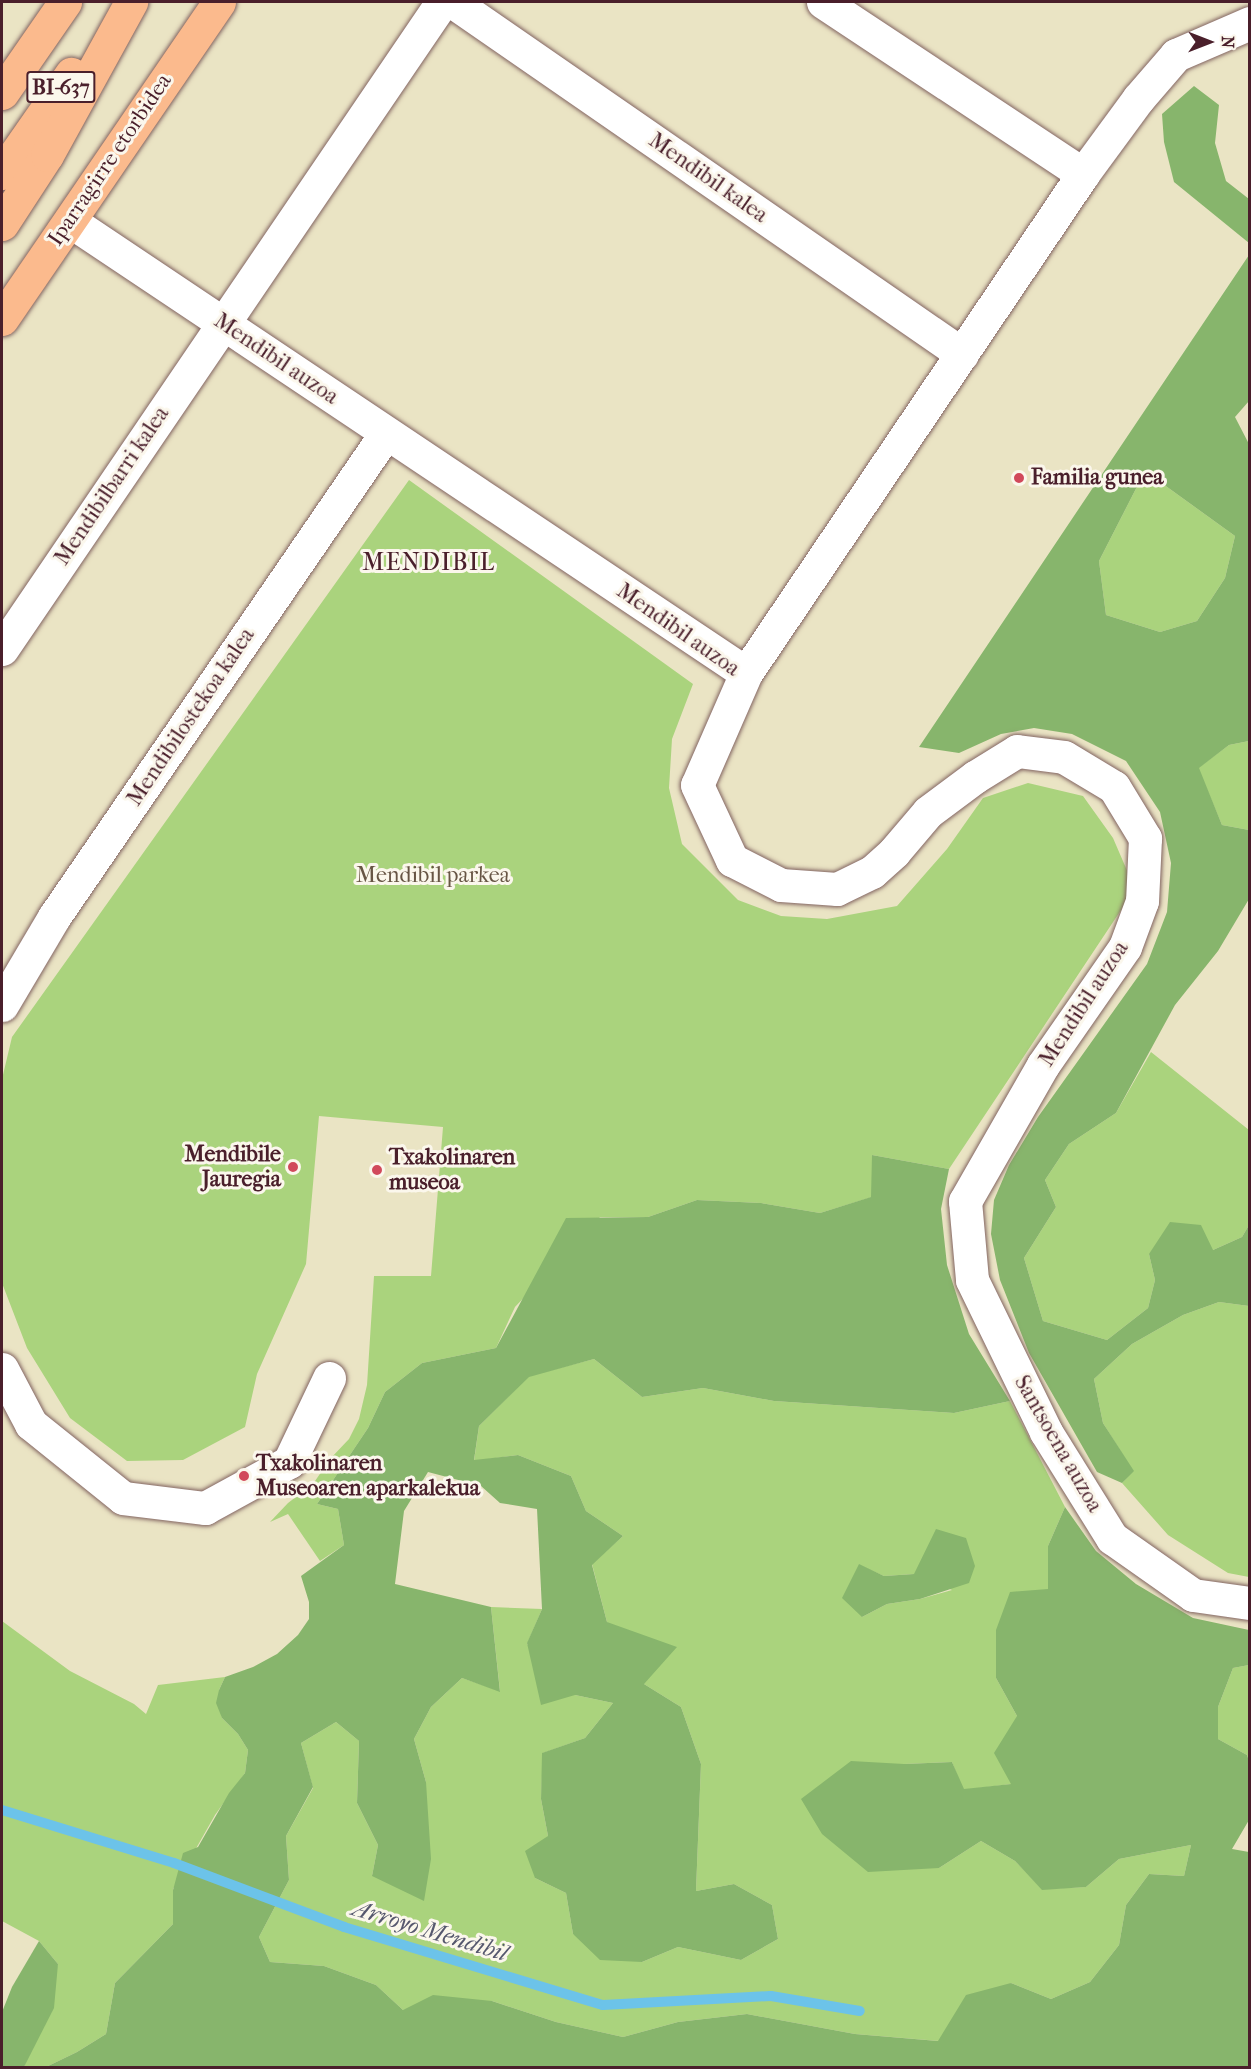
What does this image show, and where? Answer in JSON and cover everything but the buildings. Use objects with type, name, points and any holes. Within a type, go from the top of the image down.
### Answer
[{"type":"main road","points":[[2,55],[45,2]]},
{"type":"main road","name":"BI-637","points":[[2,93],[65,2]]},
{"type":"main road","name":"BI-637","points":[[2,173],[121,2]]},
{"type":"main road","points":[[2,224],[47,155],[131,2]]},
{"type":"main road","name":"Iparragirre etorbidea","points":[[2,319],[219,2]]},
{"type":"street","points":[[222,323],[442,2]]},
{"type":"street","name":"Mendibil kalea","points":[[453,2],[962,354]]},
{"type":"street","points":[[823,2],[1083,174]]},
{"type":"street","points":[[746,673],[1083,174],[1138,99],[1176,55],[1250,23]]},
{"type":"street","name":"Mendibil auzoa","points":[[70,221],[746,673],[697,785],[732,860],[781,885],[837,889],[872,872],[894,852],[928,812],[975,777],[1017,751],[1064,757],[1114,787],[1145,838],[1142,901],[1125,947],[1043,1065],[965,1201]]},
{"type":"street","name":"Mendibilbarri kalea","points":[[2,649],[222,323]]},
{"type":"street","name":"Mendibilostekoa kalea","points":[[2,1005],[54,917],[386,433]]},
{"type":"street","name":"Santsoena auzoa","points":[[965,1201],[972,1280],[1046,1432],[1112,1538],[1193,1595],[1250,1603]]},
{"type":"street","points":[[2,1369],[31,1424],[123,1498],[206,1508],[289,1462],[329,1378]]},
{"type":"green space","points":[[1194,86],[1219,105],[1215,143],[1226,181],[1249,199],[1249,243],[1174,182],[1164,142],[1162,114]]},
{"type":"green space","points":[[1249,255],[1249,401],[1235,417],[1250,446],[1249,741],[1229,745],[1199,768],[1222,825],[1249,830],[1249,899],[1218,951],[1175,1005],[1116,1113],[1069,1144],[1045,1180],[1056,1207],[1024,1258],[1043,1321],[1107,1340],[1148,1308],[1155,1280],[1149,1254],[1170,1222],[1201,1225],[1213,1250],[1242,1237],[1249,1225],[1249,1306],[1219,1302],[1183,1315],[1132,1344],[1094,1379],[1103,1423],[1134,1471],[1122,1483],[1097,1472],[1029,1353],[1000,1280],[991,1234],[994,1200],[1009,1165],[1038,1117],[1147,964],[1167,912],[1171,863],[1160,812],[1126,761],[1072,734],[1034,728],[1001,734],[959,753],[919,747]],"holes":[[[1145,471],[1235,536],[1225,578],[1197,621],[1160,632],[1106,615],[1099,561]]]},
{"type":"green space","points":[[1145,471],[1235,536],[1225,578],[1197,621],[1160,632],[1106,615],[1099,561]]},
{"type":"green space","name":"Mendibil parkea","points":[[409,480],[693,684],[672,739],[669,788],[682,844],[738,900],[781,916],[827,919],[897,906],[947,849],[983,798],[1028,783],[1083,796],[1113,838],[1135,889],[949,1169],[872,1155],[872,1197],[820,1213],[761,1203],[697,1200],[648,1217],[600,1217],[515,1307],[496,1348],[422,1363],[385,1392],[368,1428],[317,1504],[338,1509],[344,1545],[320,1561],[288,1514],[270,1522],[288,1503],[313,1484],[330,1459],[349,1439],[359,1419],[367,1385],[374,1276],[431,1276],[443,1127],[319,1116],[306,1264],[257,1374],[245,1427],[183,1460],[127,1461],[70,1418],[27,1348],[2,1283],[2,1079],[12,1037]]},
{"type":"green space","points":[[1249,741],[1249,830],[1222,825],[1198,768],[1229,745]]},
{"type":"green space","points":[[1151,1052],[1249,1130],[1249,1225],[1242,1237],[1213,1250],[1149,1254],[1155,1280],[1148,1308],[1107,1340],[1043,1321],[1024,1258],[1056,1207],[1045,1180],[1069,1144],[1116,1113]]},
{"type":"green space","points":[[872,1155],[949,1169],[941,1209],[947,1265],[969,1334],[1010,1401],[954,1413],[774,1401],[703,1388],[642,1397],[594,1359],[529,1377],[479,1426],[474,1460],[518,1455],[571,1476],[586,1511],[623,1536],[592,1565],[607,1622],[677,1647],[644,1684],[681,1707],[701,1764],[696,1891],[734,1884],[772,1905],[778,1939],[741,1960],[678,1947],[642,1962],[600,1960],[573,1934],[566,1893],[535,1878],[525,1851],[548,1836],[541,1799],[542,1753],[585,1738],[613,1703],[575,1695],[541,1705],[527,1643],[542,1609],[537,1509],[500,1503],[481,1486],[428,1472],[404,1511],[395,1584],[491,1607],[500,1692],[462,1678],[431,1707],[414,1739],[426,1782],[431,1859],[424,1901],[372,1876],[378,1845],[357,1803],[359,1741],[336,1722],[301,1743],[313,1787],[286,1836],[289,1880],[259,1937],[270,1962],[324,1966],[376,1985],[403,2010],[433,1995],[492,2001],[556,2022],[623,2037],[678,2022],[747,2014],[855,2034],[938,2041],[966,1995],[1011,1983],[1051,1999],[1090,1982],[1119,1945],[1126,1905],[1149,1874],[1184,1876],[1191,1845],[1119,1859],[1086,1887],[1042,1890],[1015,1861],[981,1841],[939,1868],[868,1872],[822,1834],[801,1799],[851,1761],[904,1764],[952,1762],[964,1789],[1011,1784],[994,1753],[1017,1716],[996,1678],[996,1630],[1010,1592],[1048,1589],[1048,1546],[1065,1507],[1096,1551],[1136,1584],[1193,1618],[1249,1630],[1249,1665],[1233,1668],[1218,1707],[1218,1739],[1247,1755],[1249,1761],[1249,1820],[1232,1849],[1249,1852],[1249,2067],[46,2067],[106,2034],[115,1983],[173,1924],[173,1890],[183,1853],[198,1847],[229,1793],[245,1773],[248,1750],[238,1734],[222,1718],[216,1703],[219,1690],[225,1677],[253,1667],[277,1654],[298,1635],[309,1619],[309,1602],[301,1576],[344,1545],[338,1509],[317,1504],[368,1428],[385,1392],[422,1363],[496,1348],[566,1218],[648,1217],[697,1200],[761,1203],[820,1213],[871,1197]]},
{"type":"green space","points":[[1219,1302],[1249,1306],[1249,1577],[1228,1573],[1168,1535],[1122,1483],[1133,1471],[1103,1423],[1094,1379],[1132,1344],[1183,1315]]},
{"type":"green space","points":[[594,1359],[642,1397],[703,1388],[774,1401],[954,1413],[1010,1401],[1065,1507],[1048,1546],[1048,1590],[996,1678],[1017,1716],[1011,1784],[963,1790],[952,1762],[904,1764],[939,1868],[981,1841],[1015,1861],[1042,1889],[1086,1887],[1119,1859],[1191,1845],[1184,1876],[1149,1874],[1126,1905],[1119,1945],[1090,1982],[1051,1999],[1011,1983],[939,2041],[855,2034],[747,2014],[678,2022],[623,2037],[556,2022],[492,2001],[403,2010],[376,1985],[324,1966],[270,1962],[259,1937],[289,1880],[286,1836],[313,1788],[301,1743],[336,1722],[359,1741],[357,1803],[378,1845],[372,1876],[426,1782],[414,1739],[431,1707],[462,1678],[500,1691],[491,1607],[542,1609],[527,1644],[575,1695],[613,1703],[585,1738],[543,1753],[541,1799],[548,1836],[535,1878],[566,1893],[573,1934],[642,1962],[678,1947],[741,1960],[778,1939],[772,1905],[734,1884],[696,1891],[701,1764],[681,1707],[644,1684],[607,1622],[592,1564],[623,1536],[586,1511],[571,1476],[518,1455],[474,1461],[479,1426],[529,1376]],"holes":[[[859,1565],[884,1576],[914,1574],[952,1590],[920,1599],[887,1604],[862,1617]]]},
{"type":"green space","points":[[936,1529],[966,1538],[975,1566],[969,1583],[920,1599],[887,1604],[862,1617],[842,1598],[859,1564],[884,1576],[914,1574]]},
{"type":"green space","points":[[2,1621],[70,1671],[134,1704],[146,1714],[158,1685],[225,1677],[219,1690],[222,1718],[238,1734],[248,1750],[245,1773],[215,1815],[173,1889],[173,1924],[115,1983],[106,2034],[46,2067],[24,2067],[58,1964],[39,1941],[2,1921]]},
{"type":"green space","points":[[1249,1665],[1249,1761],[1247,1755],[1218,1739],[1218,1707],[1233,1668]]},
{"type":"green space","points":[[39,1941],[58,1964],[54,2008],[24,2067],[2,2067],[2,2012],[12,1987]]},
{"type":"waterway","name":"Arroyo Mendibil","points":[[2,1810],[174,1863],[344,1927],[603,2005],[771,1996],[860,2011]]},
{"type":"place","name":"Familia gunea","points":[[1019,478]]},
{"type":"place","name":"Mendibile Jauregia","points":[[293,1167]]},
{"type":"place","name":"Txakolinaren museoa","points":[[377,1170]]},
{"type":"place","name":"Txakolinaren Museoaren aparkalekua","points":[[244,1476]]},
{"type":"district","name":"MENDIBIL","points":[[429,563]]}]
